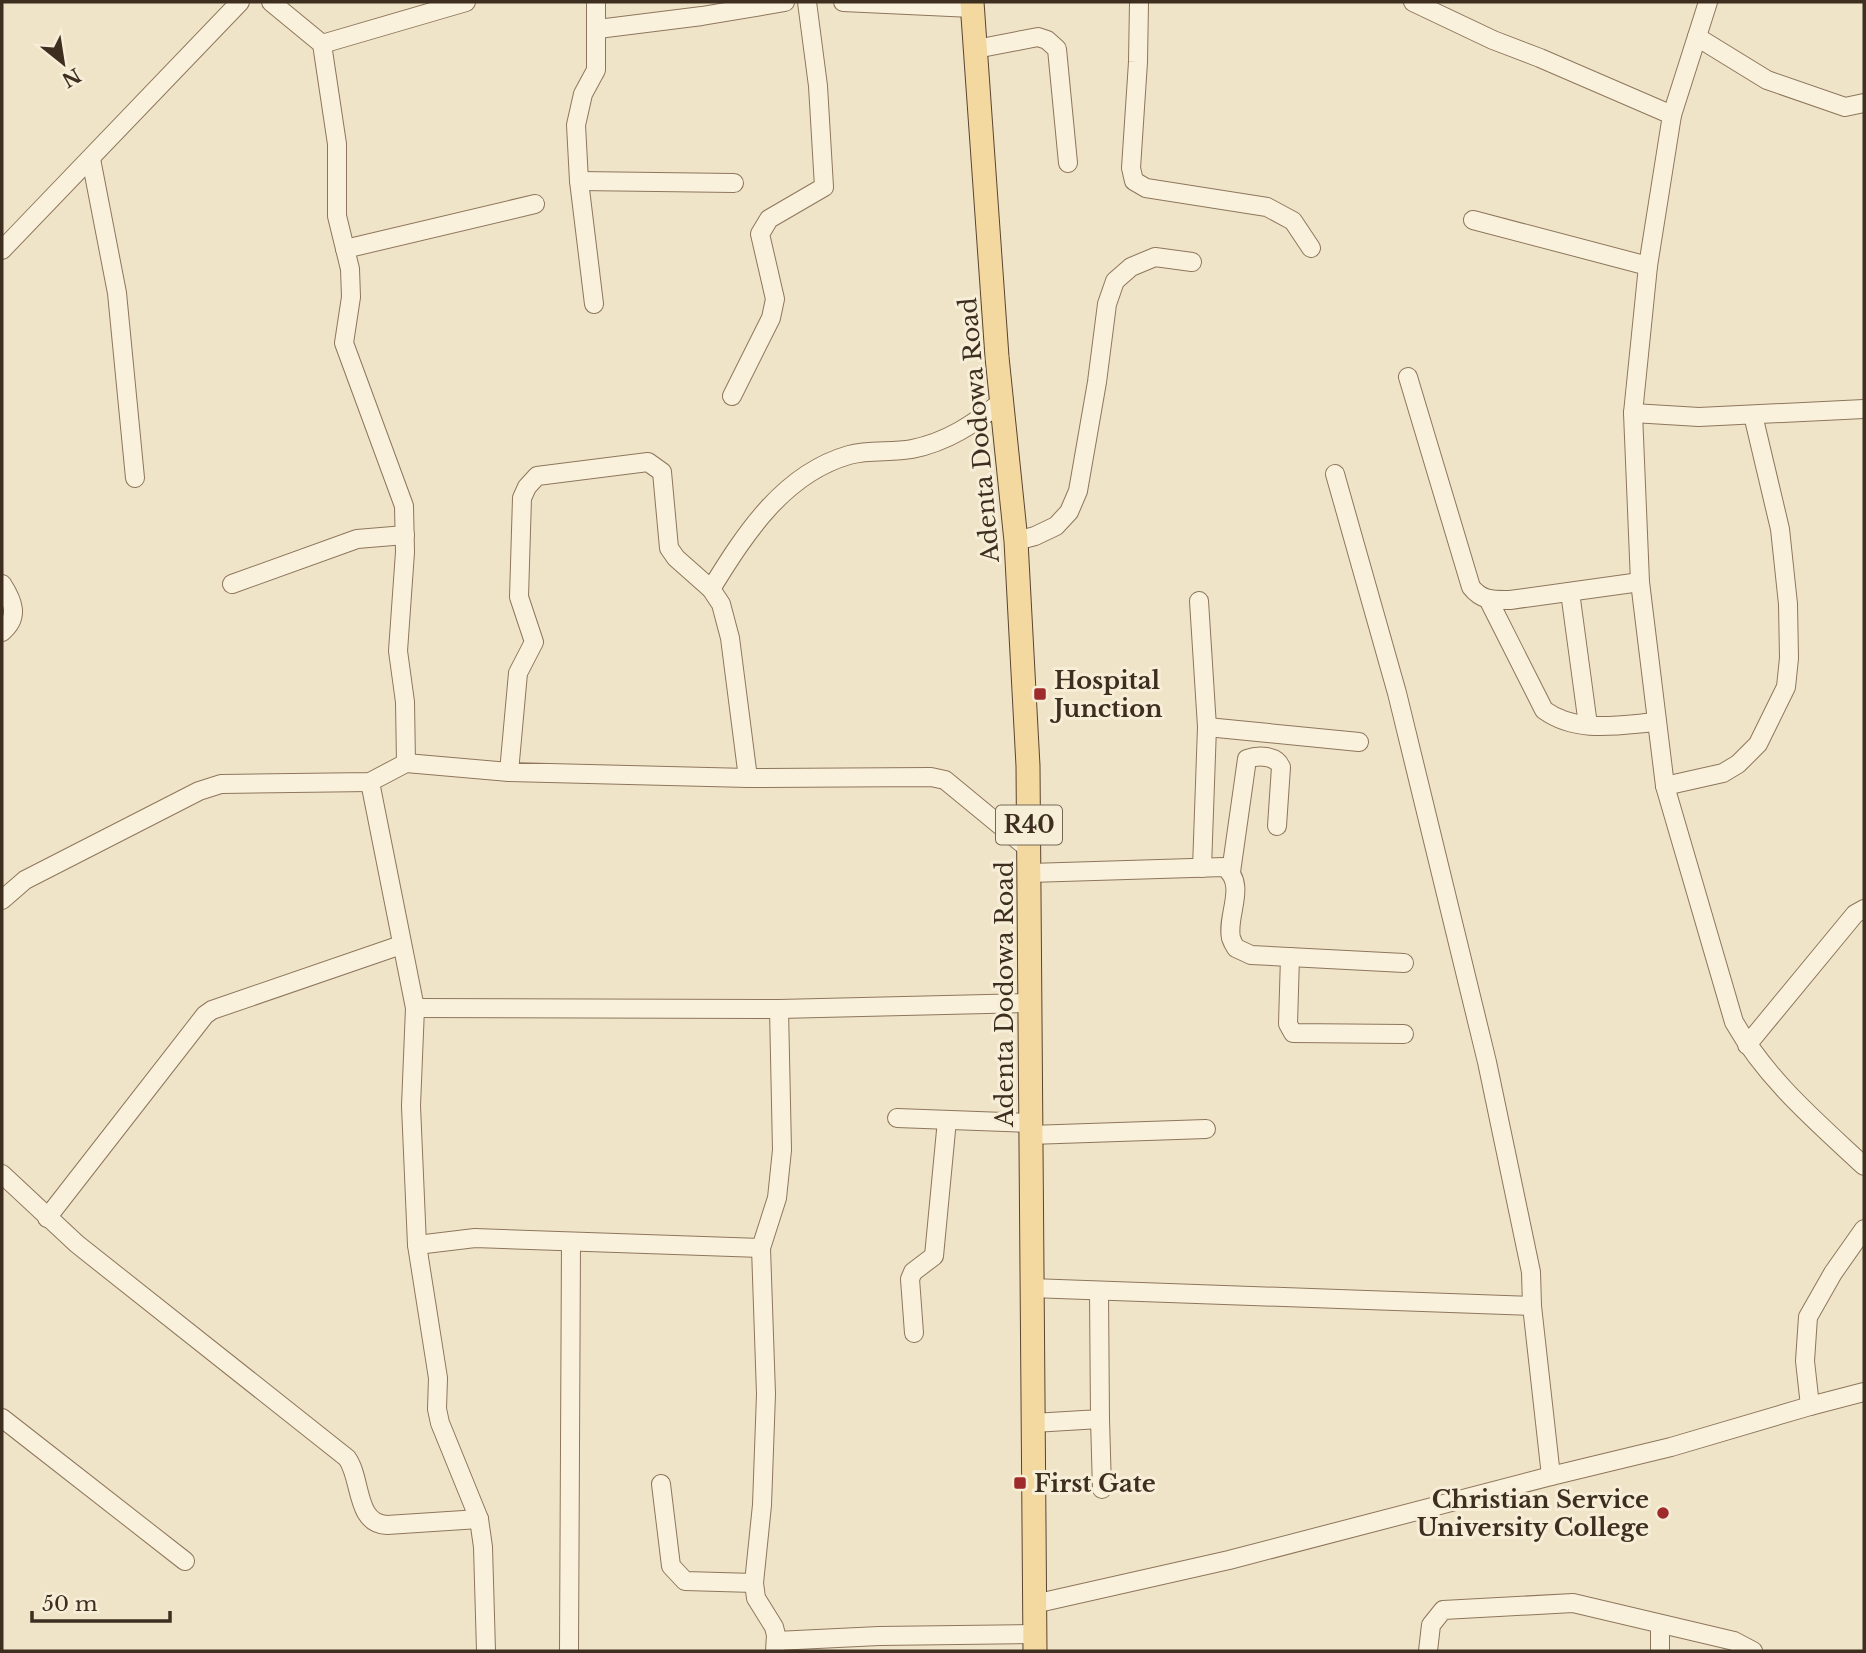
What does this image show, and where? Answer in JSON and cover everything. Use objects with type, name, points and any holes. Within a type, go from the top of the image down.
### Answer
[{"type":"main road","name":"Adenta Dodowa Road","points":[[972,5],[1001,402],[1016,541],[1028,766],[1034,1643]]},
{"type":"street","points":[[2,250],[240,2]]},
{"type":"street","points":[[271,2],[321,44],[337,144],[337,216],[350,269],[351,297],[344,344],[404,506],[405,535],[398,651],[405,702],[406,763]]},
{"type":"street","points":[[321,44],[467,2]]},
{"type":"street","points":[[594,304],[579,181],[576,125],[583,94],[596,70],[596,2]]},
{"type":"street","points":[[598,29],[785,2]]},
{"type":"street","points":[[732,396],[771,318],[775,299],[760,234],[769,219],[824,187],[818,86],[807,2]]},
{"type":"street","points":[[843,2],[972,5]]},
{"type":"street","points":[[1139,2],[1131,168],[1134,181],[1146,188],[1267,207],[1293,220],[1311,248]]},
{"type":"street","points":[[1413,2],[1483,36],[1672,115]]},
{"type":"street","points":[[1708,2],[1672,115],[1648,266],[1633,413],[1640,582],[1665,786],[1734,1022],[1747,1045],[1775,1082],[1864,1166]]},
{"type":"street","points":[[976,49],[1038,37],[1047,40],[1057,49],[1068,163]]},
{"type":"street","points":[[1697,37],[1767,80],[1845,107],[1864,103]]},
{"type":"street","points":[[91,159],[117,293],[135,478]]},
{"type":"street","points":[[579,181],[734,183]]},
{"type":"street","points":[[345,249],[535,204]]},
{"type":"street","points":[[1473,220],[1648,266]]},
{"type":"street","points":[[1016,541],[1035,537],[1056,526],[1069,512],[1078,491],[1107,304],[1115,281],[1130,267],[1155,257],[1192,262]]},
{"type":"street","points":[[1408,377],[1471,587],[1478,596],[1489,600],[1510,600],[1640,582]]},
{"type":"street","points":[[711,589],[740,542],[764,512],[792,485],[822,466],[852,454],[911,449],[945,439],[973,424],[1001,402]]},
{"type":"street","points":[[1633,413],[1699,417],[1864,408]]},
{"type":"street","points":[[1665,786],[1723,773],[1738,764],[1758,744],[1786,687],[1790,658],[1780,529],[1753,415]]},
{"type":"street","points":[[509,772],[518,673],[534,642],[519,597],[522,498],[527,486],[537,476],[648,462],[663,472],[668,548],[711,589],[721,604],[730,638],[748,778]]},
{"type":"street","points":[[1335,474],[1397,693],[1487,1062],[1531,1272],[1532,1306],[1551,1476]]},
{"type":"street","points":[[232,584],[357,539],[405,535]]},
{"type":"street","points":[[2,584],[12,599],[14,610],[13,618],[2,632]]},
{"type":"street","points":[[1570,592],[1588,725]]},
{"type":"street","points":[[1489,600],[1544,710],[1557,719],[1601,727],[1657,722]]},
{"type":"street","points":[[1199,601],[1207,727],[1202,868]]},
{"type":"street","points":[[1207,727],[1359,742]]},
{"type":"street","points":[[1231,872],[1247,759],[1254,757],[1274,759],[1278,762],[1277,826]]},
{"type":"street","points":[[2,900],[25,880],[221,784],[370,782],[406,763],[509,772],[748,778],[914,775],[945,780],[1030,850]]},
{"type":"street","points":[[370,782],[415,1008],[411,1106],[417,1245],[438,1378],[437,1409],[440,1423],[480,1519],[484,1569],[485,1651]]},
{"type":"street","points":[[1030,873],[1224,867],[1231,872],[1236,883],[1230,937],[1236,948],[1251,955],[1404,963]]},
{"type":"street","points":[[1747,1045],[1855,914],[1864,909]]},
{"type":"street","points":[[47,1218],[205,1015],[212,1010],[401,945]]},
{"type":"street","points":[[1290,957],[1288,1024],[1293,1033],[1404,1034]]},
{"type":"street","points":[[415,1008],[779,1009],[1030,1003]]},
{"type":"street","points":[[779,1009],[782,1150],[777,1198],[761,1248],[766,1394],[762,1505],[754,1583],[756,1598],[774,1627],[775,1646],[879,1636],[1034,1643]]},
{"type":"street","points":[[897,1118],[947,1120],[1030,1129],[1206,1129]]},
{"type":"street","points":[[914,1332],[910,1279],[913,1272],[934,1256],[947,1120]]},
{"type":"street","points":[[2,1174],[76,1244],[347,1458],[353,1466],[365,1513],[370,1521],[376,1525],[387,1525],[480,1519]]},
{"type":"street","points":[[1810,1406],[1805,1361],[1808,1317],[1833,1273],[1864,1229]]},
{"type":"street","points":[[417,1245],[475,1238],[761,1248]]},
{"type":"street","points":[[569,1651],[571,1242]]},
{"type":"street","points":[[1031,1288],[1532,1306]]},
{"type":"street","points":[[1099,1292],[1102,1489]]},
{"type":"street","points":[[1034,1604],[1229,1560],[1671,1447],[1864,1392]]},
{"type":"street","points":[[2,1418],[185,1561]]},
{"type":"street","points":[[1033,1423],[1100,1419]]},
{"type":"street","points":[[662,1484],[671,1566],[677,1575],[685,1581],[754,1583]]},
{"type":"street","points":[[1428,1651],[1431,1625],[1443,1610],[1573,1603],[1734,1641],[1753,1651]]},
{"type":"street","points":[[1660,1624],[1660,1651]]},
{"type":"place","name":"Hospital Junction","points":[[1040,694]]},
{"type":"place","name":"First Gate","points":[[1020,1483]]},
{"type":"place","name":"Christian Service University College","points":[[1663,1513]]}]
